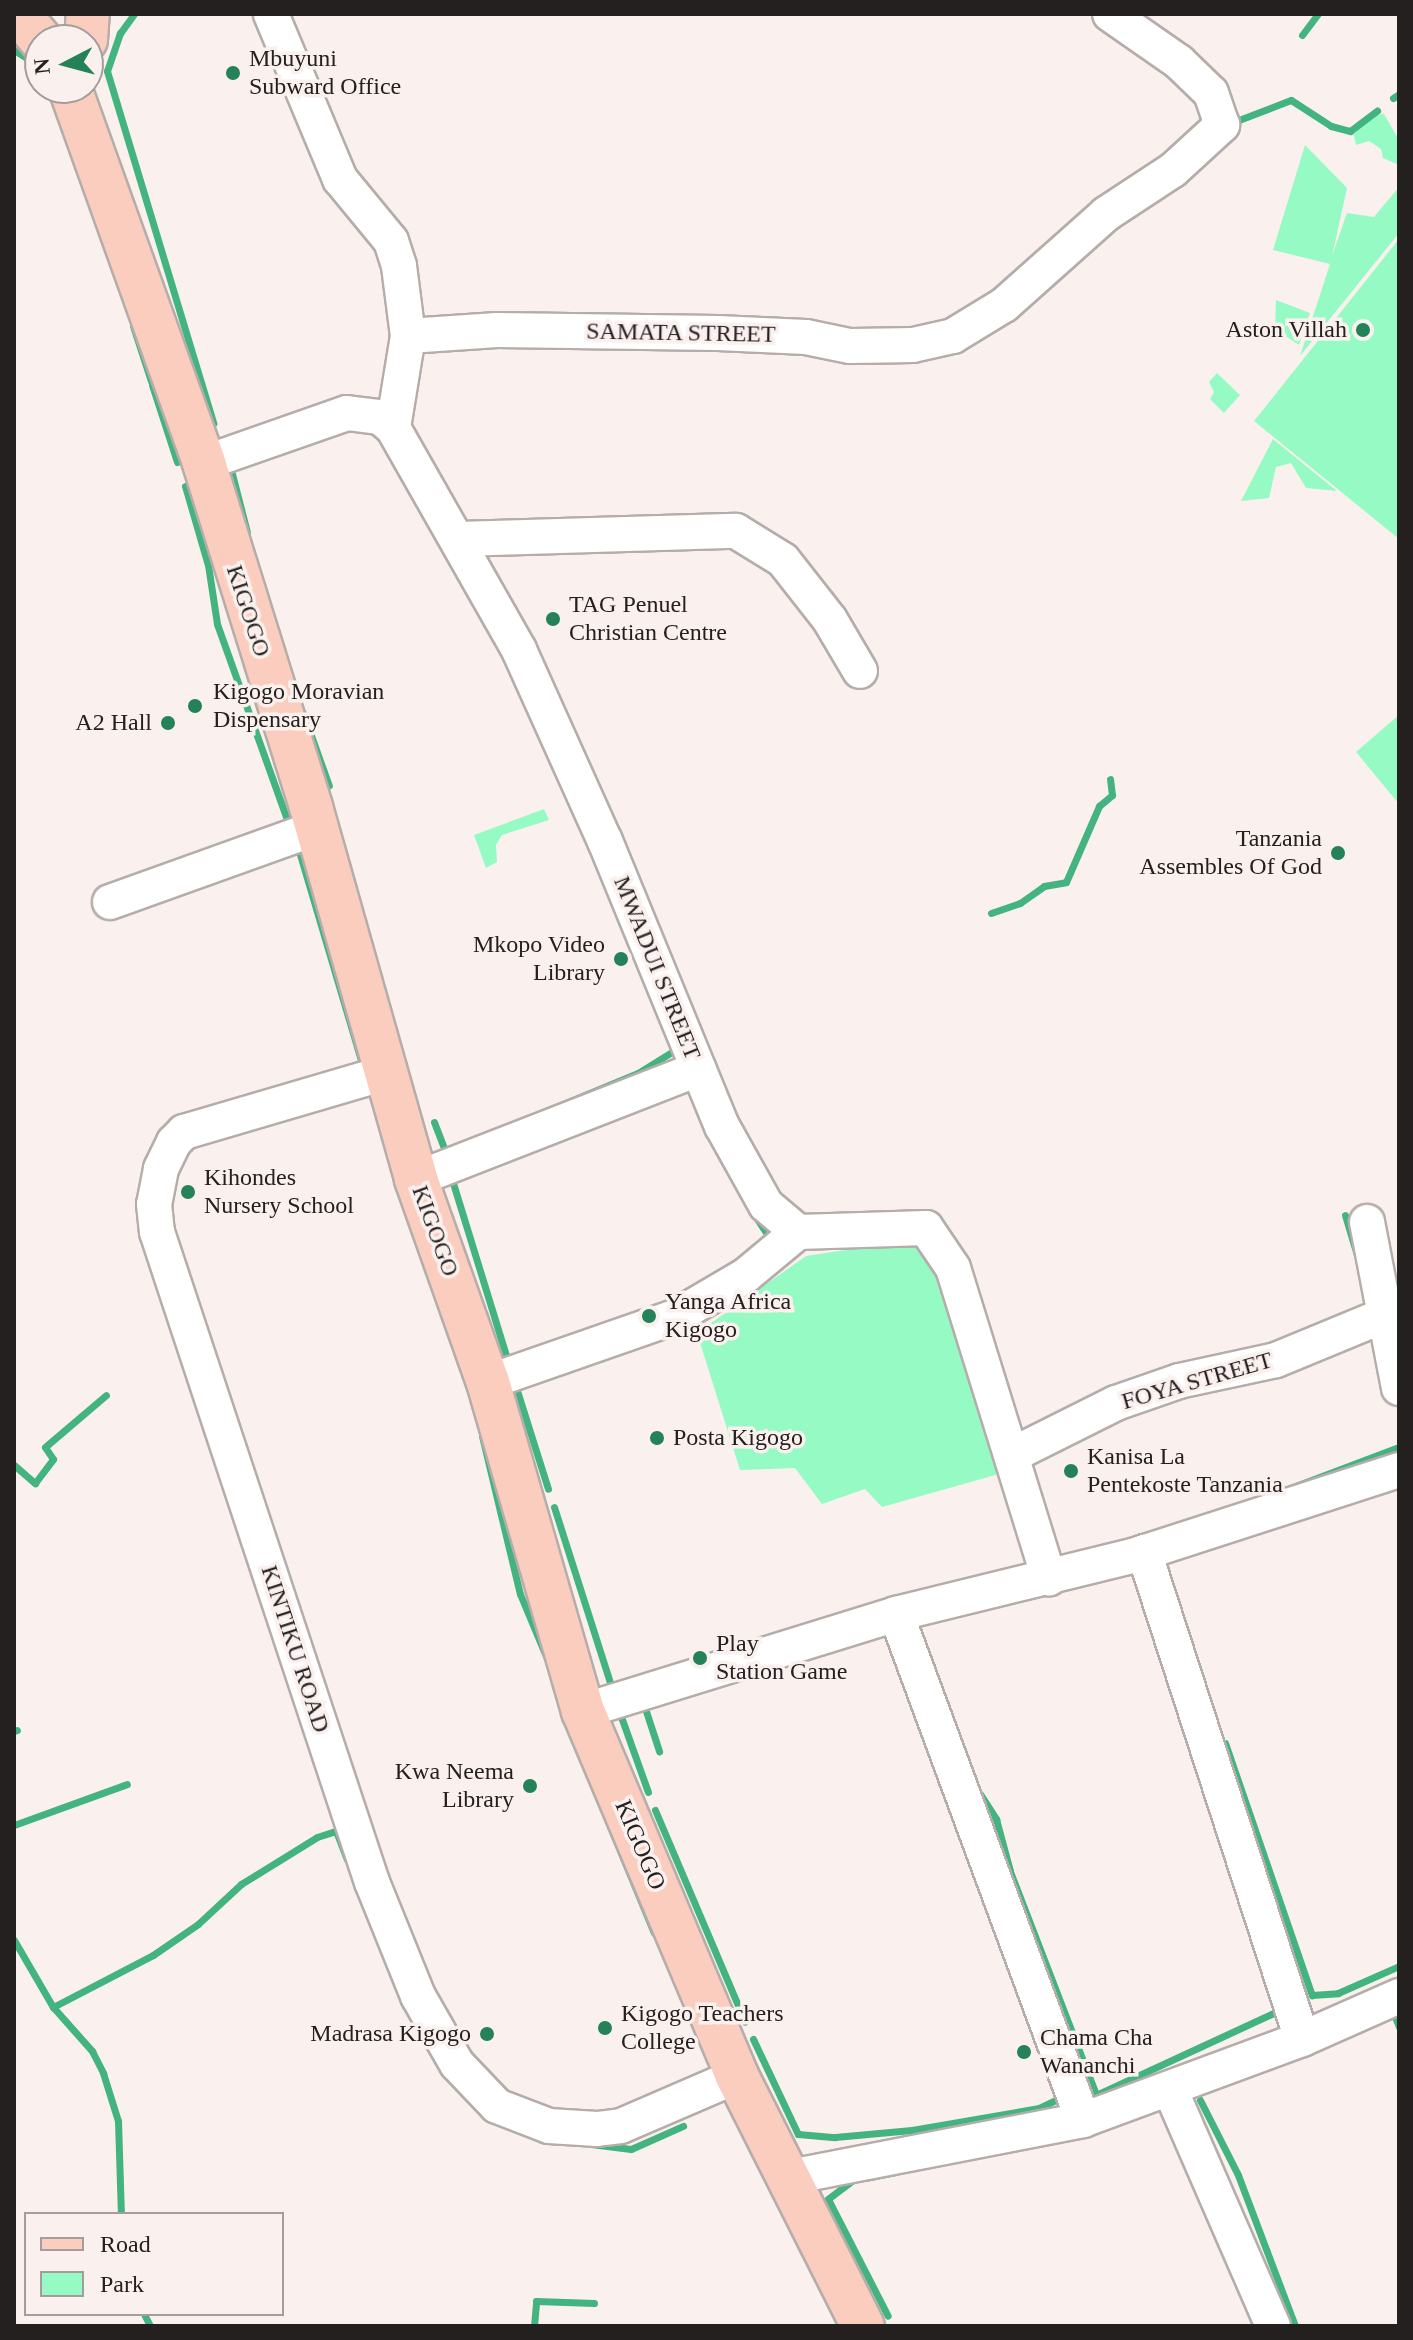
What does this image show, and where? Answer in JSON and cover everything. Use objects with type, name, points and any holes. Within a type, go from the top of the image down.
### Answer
[{"type":"main road","name":"KIGOGO","points":[[81,104],[204,463],[317,828],[416,1179],[488,1382],[583,1711],[737,2076],[785,2178],[863,2326]]},
{"type":"street","points":[[271,14],[340,179],[391,241],[408,336],[393,428]]},
{"type":"street","name":"SAMATA STREET","points":[[408,336],[497,330],[718,333],[806,337],[850,346],[913,345],[953,336],[1004,305],[1106,214],[1190,156],[1222,125],[1211,93],[1179,62],[1110,14]]},
{"type":"street","points":[[204,463],[347,413],[380,417],[393,428]]},
{"type":"street","name":"MWADUI STREET","points":[[393,428],[459,539],[519,650],[600,828],[698,1069],[766,1205],[798,1232]]},
{"type":"street","points":[[459,539],[736,531],[783,560],[830,620],[860,671]]},
{"type":"street","points":[[110,902],[317,828]]},
{"type":"street","points":[[416,1179],[523,1142],[698,1069]]},
{"type":"street","name":"KINTIKU ROAD","points":[[388,1072],[184,1132],[174,1142],[161,1169],[154,1204],[162,1246],[372,1882],[418,1996],[457,2064],[497,2106],[549,2126],[597,2129],[621,2126],[737,2076]]},
{"type":"street","points":[[1367,1222],[1399,1388]]},
{"type":"street","points":[[488,1382],[675,1317],[745,1276],[798,1232],[926,1228],[953,1268],[1014,1454],[1049,1578]]},
{"type":"street","name":"FOYA STREET","points":[[1014,1454],[1116,1403],[1179,1381],[1276,1360],[1383,1316]]},
{"type":"street","points":[[583,1711],[896,1614],[1144,1552],[1399,1470]]},
{"type":"street","points":[[1144,1552],[1302,2039]]},
{"type":"street","points":[[896,1614],[1083,2120]]},
{"type":"street","points":[[785,2178],[1083,2120],[1302,2039],[1399,1996]]},
{"type":"street","points":[[1170,2089],[1273,2326]]},
{"type":"green space","points":[[1384,114],[1399,140],[1399,165],[1383,158],[1381,149],[1369,141],[1356,145],[1353,131],[1373,115]]},
{"type":"green space","points":[[1305,145],[1347,188],[1332,256],[1347,213],[1374,217],[1399,187],[1399,233],[1300,356],[1330,264],[1273,250]]},
{"type":"green space","name":"Aston Villah","points":[[1399,239],[1399,539],[1254,421]]},
{"type":"green space","points":[[1276,300],[1310,313],[1299,345],[1275,329]]},
{"type":"green space","points":[[1217,373],[1240,395],[1224,413],[1210,399],[1214,392],[1209,382]]},
{"type":"green space","points":[[1273,439],[1337,491],[1306,488],[1291,463],[1276,467],[1269,498],[1241,501]]},
{"type":"green space","points":[[1399,715],[1399,804],[1356,752]]},
{"type":"green space","points":[[544,809],[549,820],[502,835],[496,845],[497,862],[486,868],[474,835]]},
{"type":"green space","points":[[905,1241],[933,1252],[999,1474],[882,1507],[865,1489],[822,1504],[795,1468],[740,1470],[697,1333],[806,1256]]},
{"type":"waterway","points":[[134,14],[120,33],[107,71],[213,423]]},
{"type":"waterway","points":[[1302,35],[1318,14]]},
{"type":"waterway","points":[[14,50],[24,56]]},
{"type":"waterway","points":[[1393,98],[1399,94]]},
{"type":"waterway","points":[[1231,123],[1291,100],[1331,126],[1350,131],[1377,111]]},
{"type":"waterway","points":[[133,326],[151,381]]},
{"type":"waterway","points":[[152,385],[177,462]]},
{"type":"waterway","points":[[230,466],[247,532]]},
{"type":"waterway","points":[[185,486],[208,565],[217,624],[289,825]]},
{"type":"waterway","points":[[303,713],[329,786]]},
{"type":"waterway","points":[[991,913],[1020,903],[1044,886],[1066,882],[1099,806],[1112,795],[1110,779]]},
{"type":"waterway","points":[[299,851],[364,1071]]},
{"type":"waterway","points":[[534,1116],[638,1073],[678,1048]]},
{"type":"waterway","points":[[434,1122],[446,1154]]},
{"type":"waterway","points":[[453,1183],[509,1365]]},
{"type":"waterway","points":[[746,1202],[771,1240]]},
{"type":"waterway","points":[[1345,1215],[1357,1255]]},
{"type":"waterway","points":[[514,1381],[548,1489]]},
{"type":"waterway","points":[[14,1465],[35,1483],[53,1459],[45,1447],[106,1395]]},
{"type":"waterway","points":[[482,1436],[520,1594],[548,1661]]},
{"type":"waterway","points":[[1277,1493],[1399,1447]]},
{"type":"waterway","points":[[554,1507],[610,1683]]},
{"type":"waterway","points":[[643,1702],[659,1751]]},
{"type":"waterway","points":[[619,1711],[648,1792]]},
{"type":"waterway","points":[[1225,1743],[1312,1995],[1338,1993],[1399,1966]]},
{"type":"waterway","points":[[14,1825],[127,1784]]},
{"type":"waterway","points":[[980,1794],[996,1819],[1010,1871]]},
{"type":"waterway","points":[[655,1810],[745,2022]]},
{"type":"waterway","points":[[607,1819],[654,1933]]},
{"type":"waterway","points":[[53,2007],[153,1955],[198,1924],[241,1884],[317,1837],[336,1831],[347,1859]]},
{"type":"waterway","points":[[1009,1869],[1096,2095],[1276,2012],[1276,2005]]},
{"type":"waterway","points":[[14,1940],[53,2007],[92,2051],[103,2073],[118,2121],[121,2212]]},
{"type":"waterway","points":[[1395,2017],[1399,2027]]},
{"type":"waterway","points":[[753,2039],[798,2134],[835,2137],[912,2130],[1039,2108],[1062,2097]]},
{"type":"waterway","points":[[1200,2100],[1238,2175],[1295,2326]]},
{"type":"waterway","points":[[591,2144],[631,2149],[683,2126]]},
{"type":"waterway","points":[[865,2178],[895,2172]]},
{"type":"waterway","points":[[853,2180],[828,2199],[888,2316]]},
{"type":"waterway","points":[[534,2326],[536,2301],[594,2303]]},
{"type":"waterway","points":[[145,2316],[150,2326]]},
{"type":"place","name":"Mbuyuni Subward Office","points":[[233,73]]},
{"type":"place","name":"Aston Villah","points":[[1363,330]]},
{"type":"place","name":"TAG Penuel Christian Centre","points":[[553,619]]},
{"type":"place","name":"Kigogo Moravian Dispensary","points":[[195,706]]},
{"type":"place","name":"A2 Hall","points":[[168,723]]},
{"type":"place","name":"Tanzania Assembles Of God","points":[[1338,853]]},
{"type":"place","name":"Mkopo Video Library","points":[[621,959]]},
{"type":"place","name":"Kihondes Nursery School","points":[[188,1192]]},
{"type":"place","name":"Yanga Africa Kigogo","points":[[649,1316]]},
{"type":"place","name":"Posta Kigogo","points":[[657,1438]]},
{"type":"place","name":"Kanisa La Pentekoste Tanzania","points":[[1071,1471]]},
{"type":"place","name":"Play Station Game","points":[[700,1658]]},
{"type":"place","name":"Kwa Neema Library","points":[[530,1786]]},
{"type":"place","name":"Kigogo Teachers College","points":[[605,2028]]},
{"type":"place","name":"Madrasa Kigogo","points":[[487,2034]]},
{"type":"place","name":"Chama Cha Wananchi","points":[[1024,2052]]}]
